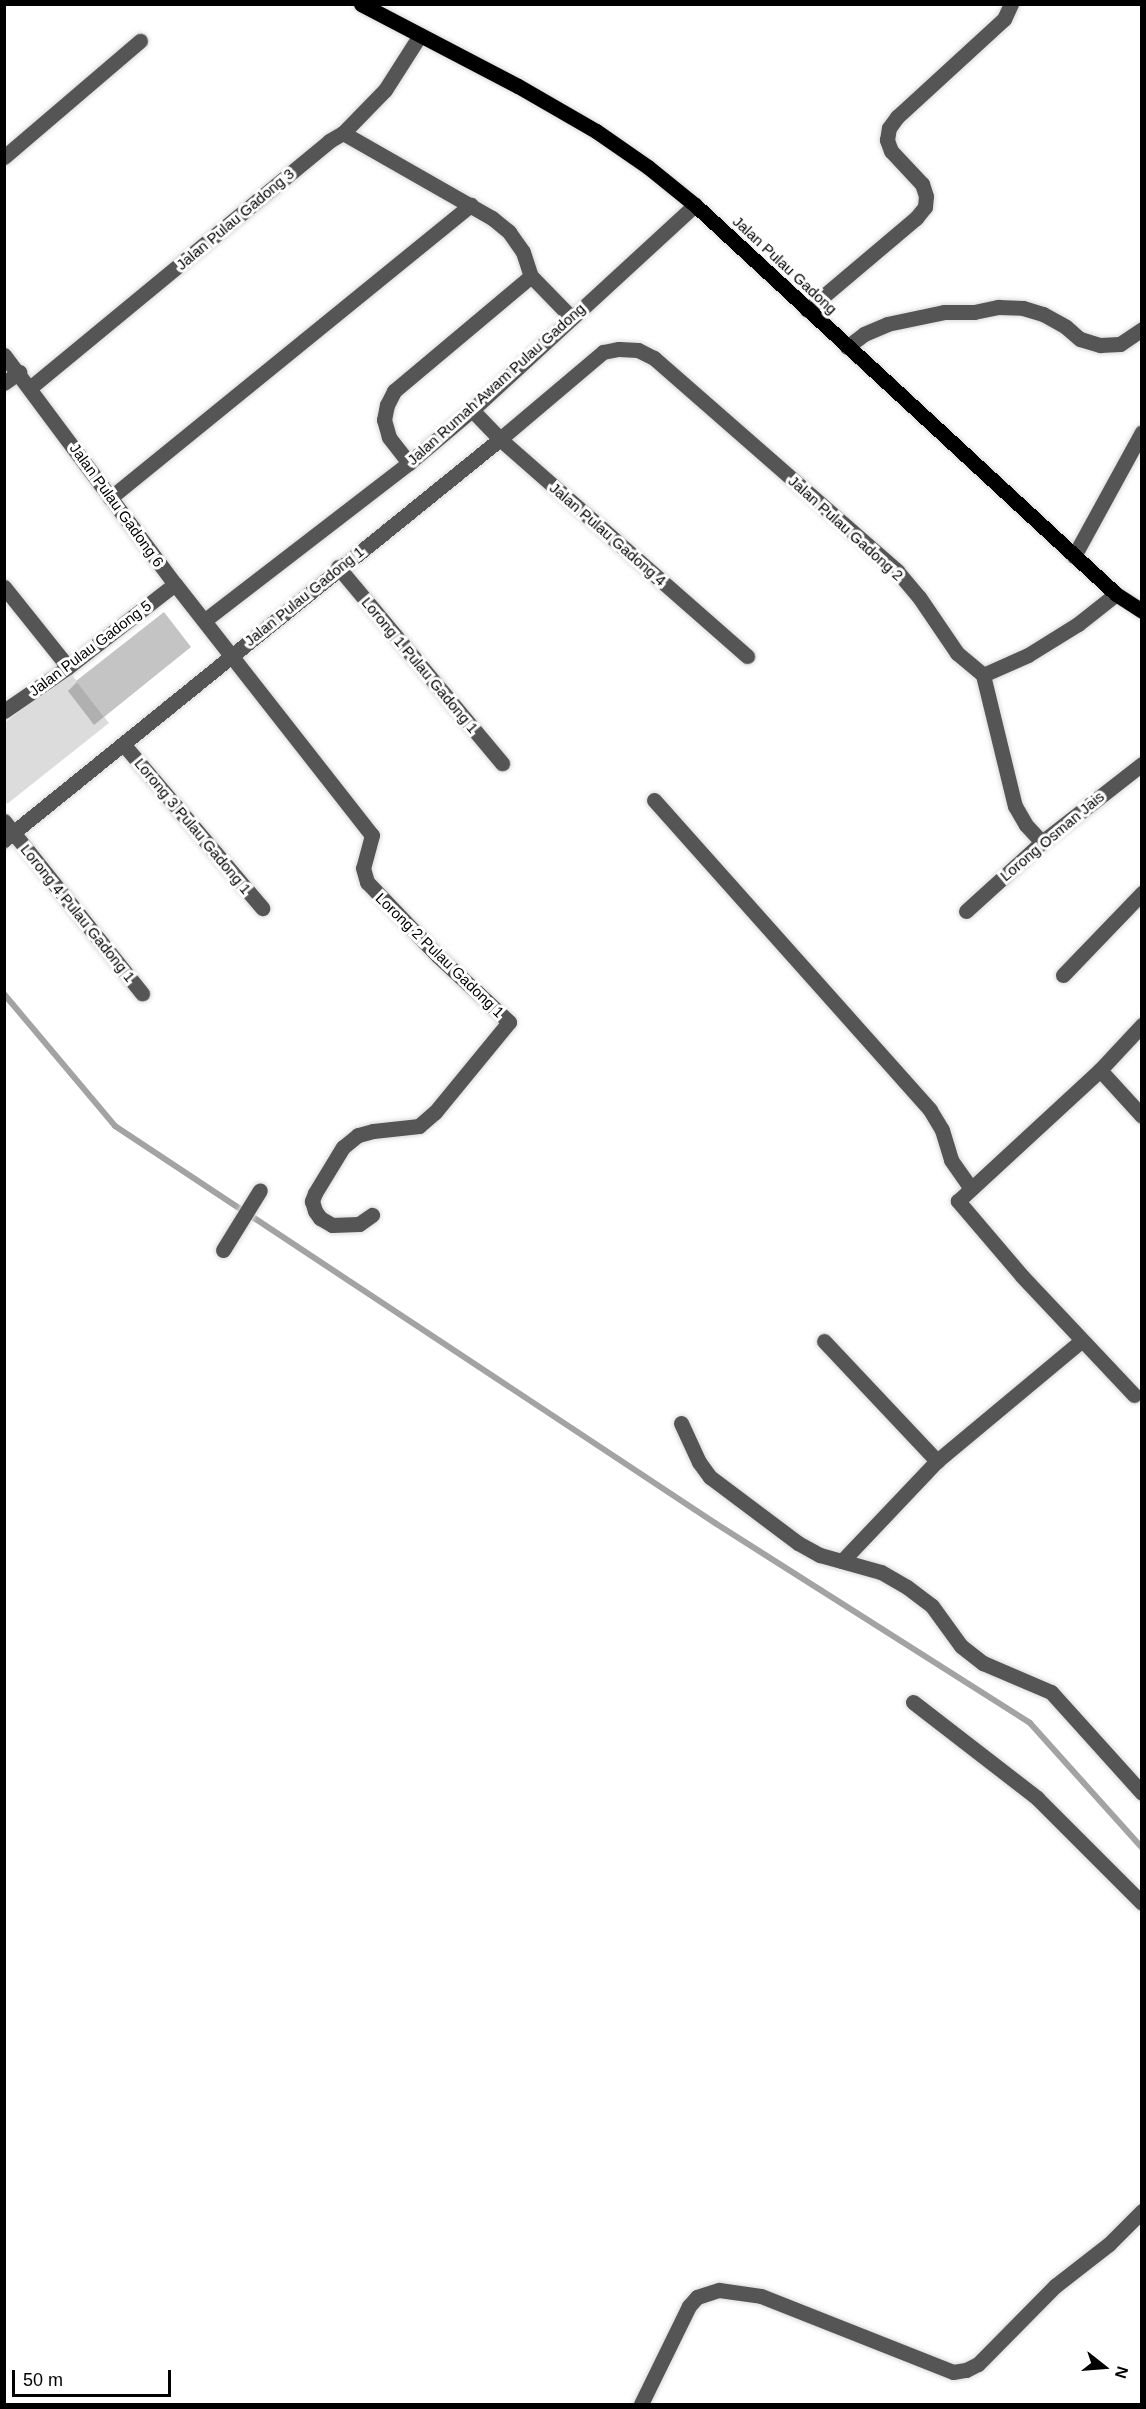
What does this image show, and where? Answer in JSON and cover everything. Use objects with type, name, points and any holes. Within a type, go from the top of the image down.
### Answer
[{"type":"main road","name":"Jalan Pulau Gadong","points":[[361,4],[386,9],[420,35],[519,86],[596,131],[648,167],[695,205],[1116,594],[1142,611]]},
{"type":"street","points":[[807,310],[916,218],[925,207],[926,196],[922,184],[891,151],[887,140],[889,128],[897,117],[1004,19],[1011,4]]},
{"type":"street","name":"Jalan Pulau Gadong 3","points":[[31,387],[329,141],[343,134],[385,90],[420,35]]},
{"type":"street","points":[[4,157],[140,42]]},
{"type":"street","points":[[343,134],[471,205],[509,232],[523,252],[531,276],[571,317]]},
{"type":"street","points":[[110,498],[471,205]]},
{"type":"street","name":"Jalan Rumah Awam Pulau Gadong","points":[[205,620],[409,463],[472,410],[695,205]]},
{"type":"street","points":[[409,463],[389,437],[384,420],[387,405],[394,391],[531,276]]},
{"type":"street","points":[[847,347],[864,334],[886,324],[944,312],[974,312],[998,307],[1023,308],[1043,314],[1066,327],[1080,339],[1100,345],[1120,344],[1142,329]]},
{"type":"street","name":"Jalan Pulau Gadong 2","points":[[603,352],[619,349],[638,350],[654,358],[897,571],[926,606],[957,653],[983,675]]},
{"type":"street","name":"Jalan Pulau Gadong 1","points":[[7,831],[124,746],[230,655],[500,439],[603,352]]},
{"type":"street","name":"Jalan Pulau Gadong 6","points":[[4,355],[31,387],[110,498],[230,655]]},
{"type":"street","points":[[4,383],[19,372]]},
{"type":"street","name":"Jalan Pulau Gadong 4","points":[[472,410],[500,439],[747,656]]},
{"type":"street","points":[[1074,556],[1142,432]]},
{"type":"street","name":"Lorong 1 Pulau Gadong 1","points":[[338,567],[502,763]]},
{"type":"street","name":"Jalan Pulau Gadong 5","points":[[4,711],[68,667],[175,584]]},
{"type":"street","points":[[4,587],[68,667]]},
{"type":"street","points":[[1042,842],[1026,825],[1015,806],[983,675],[1028,655],[1078,624],[1116,594]]},
{"type":"street","name":"Lorong 2 Pulau Gadong 1","points":[[230,655],[372,835],[363,868],[367,882],[438,956],[509,1022],[435,1112],[419,1126],[358,1135],[343,1147],[315,1193],[312,1202],[315,1211],[320,1218],[332,1225],[359,1224],[372,1215]]},
{"type":"street","name":"Lorong 3 Pulau Gadong 1","points":[[124,746],[262,908]]},
{"type":"street","name":"Lorong Osman Jais","points":[[966,911],[1042,842],[1142,764]]},
{"type":"street","points":[[654,800],[930,1110],[942,1131],[951,1160],[971,1189]]},
{"type":"street","name":"Lorong 4 Pulau Gadong 1","points":[[7,831],[142,993]]},
{"type":"street","points":[[1063,975],[1142,893]]},
{"type":"street","points":[[1134,1395],[1082,1341],[958,1201],[1100,1071],[1142,1025]]},
{"type":"street","points":[[1100,1071],[1142,1116]]},
{"type":"street","points":[[225,1246],[260,1190]]},
{"type":"street","points":[[824,1341],[937,1461]]},
{"type":"street","points":[[842,1561],[937,1461],[1082,1341]]},
{"type":"street","points":[[681,1423],[699,1462],[710,1477],[798,1543],[820,1555],[880,1572],[907,1587],[932,1606],[961,1646],[983,1663],[1051,1692],[1142,1794]]},
{"type":"street","points":[[913,1702],[1037,1798],[1142,1904]]},
{"type":"street","points":[[641,2404],[688,2306],[697,2297],[719,2290],[760,2296],[953,2372],[966,2370],[978,2364],[1055,2286],[1109,2244],[1142,2211]]},
{"type":"shaded area","points":[[69,671],[109,723],[7,804],[5,801],[5,723]]},
{"type":"building","points":[[164,612],[191,647],[104,717],[76,681]]},
{"type":"waterway","points":[[4,994],[115,1126],[715,1523],[1030,1723],[1142,1848]]}]
